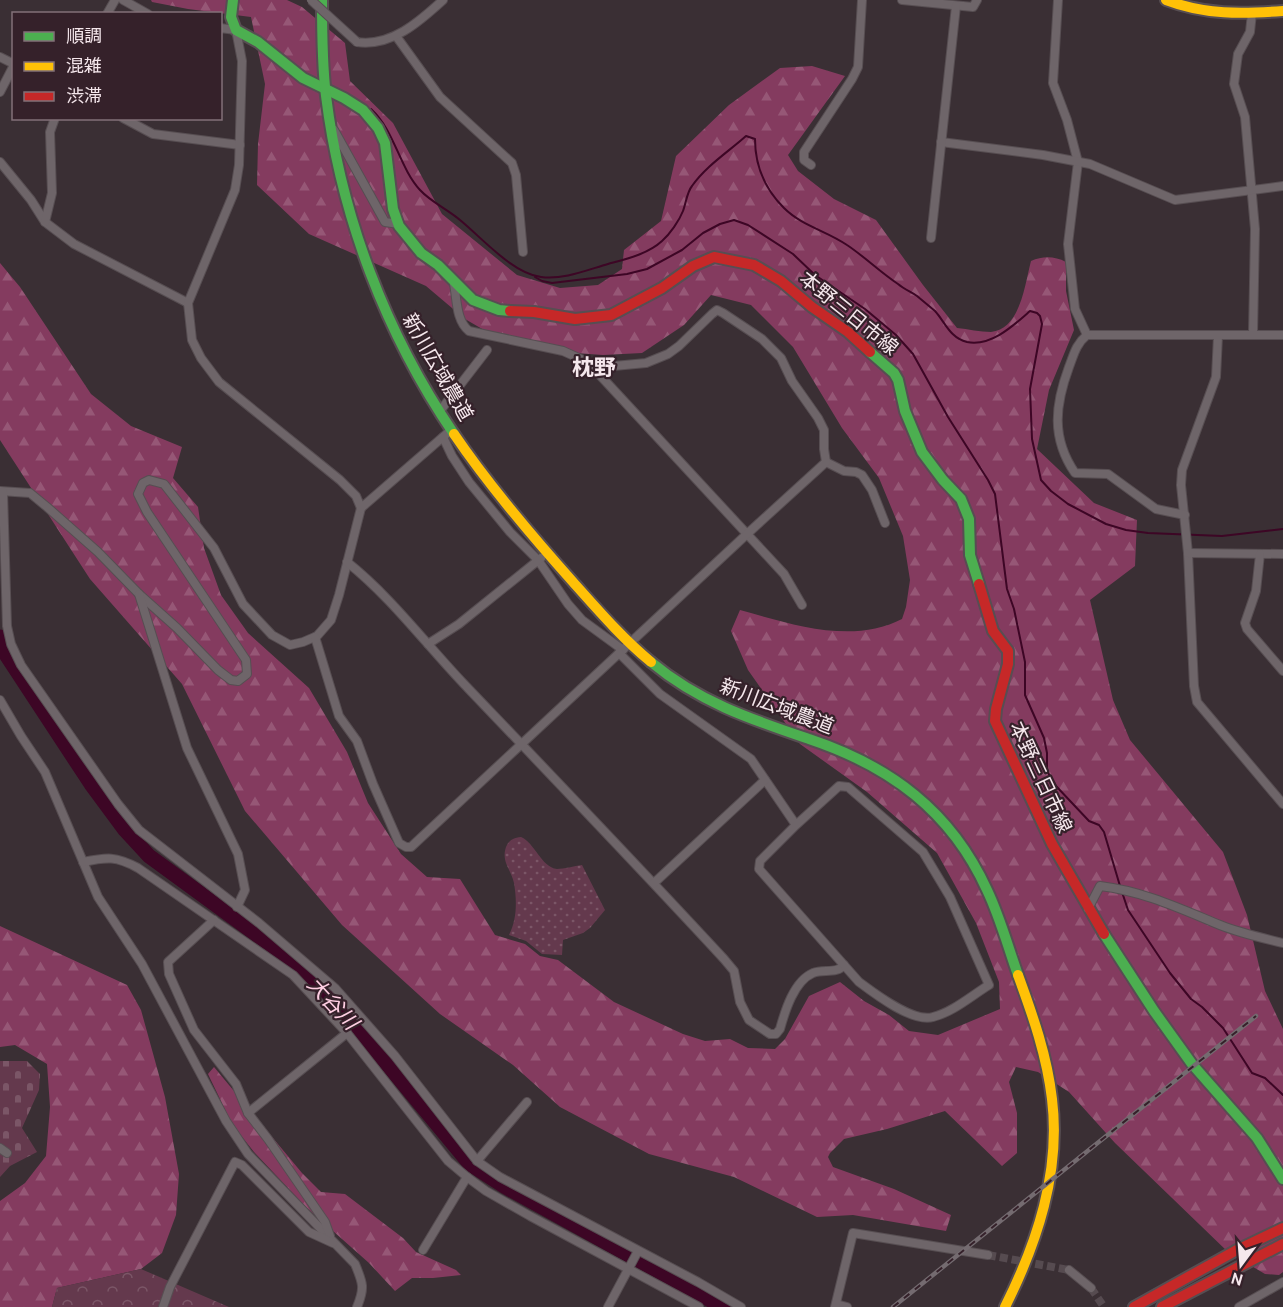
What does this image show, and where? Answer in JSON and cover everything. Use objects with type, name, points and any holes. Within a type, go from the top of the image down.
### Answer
[{"type":"main road","points":[[233,0],[231,17],[236,30]]},
{"type":"main road","name":"新川広域農道","points":[[322,0],[324,90],[339,172],[353,222],[382,305],[414,369],[440,411],[447,434],[501,497],[543,556],[624,649],[695,693],[732,712],[847,752],[884,771],[914,791],[934,812],[975,867],[1003,928],[1037,1029],[1049,1080],[1054,1121],[1051,1171],[1041,1222],[1022,1275],[1005,1307]]},
{"type":"main road","points":[[1169,0],[1204,13],[1219,15],[1283,11]]},
{"type":"main road","name":"本野三日市線","points":[[236,30],[258,42],[286,66],[324,90],[344,98],[363,110],[378,128],[384,143],[393,209],[399,224],[409,240],[473,300],[499,310],[534,312],[575,319],[611,315],[662,288],[693,266],[714,257],[731,259],[753,265],[781,281],[812,307],[848,332],[894,373],[922,452],[961,499],[969,519],[970,555],[993,631],[1008,651],[1008,664],[996,709],[996,721],[1052,844],[1088,909],[1154,1011],[1204,1079],[1257,1138],[1283,1179]]},
{"type":"main road","points":[[1134,1307],[1235,1251],[1283,1228]]},
{"type":"main road","points":[[1162,1307],[1283,1244]]},
{"type":"street","points":[[123,0],[144,12]]},
{"type":"street","points":[[311,0],[357,42],[370,44],[396,36],[443,0]]},
{"type":"street","points":[[811,165],[804,160],[804,152],[858,67],[862,0]]},
{"type":"street","points":[[902,0],[973,7],[976,0]]},
{"type":"street","points":[[1058,0],[1053,83],[1078,162],[1068,244],[1075,309],[1087,336]]},
{"type":"street","points":[[931,238],[956,6]]},
{"type":"street","points":[[1252,13],[1250,32],[1238,54],[1234,84],[1245,117],[1256,229],[1253,336]]},
{"type":"street","points":[[222,28],[236,30],[242,61],[240,145],[235,190],[188,303],[192,340],[201,358],[219,382],[339,480],[356,496],[361,508]]},
{"type":"street","points":[[396,36],[440,97],[512,163],[516,175],[523,252]]},
{"type":"street","points":[[0,92],[12,68]]},
{"type":"street","points":[[45,222],[52,193],[50,132],[54,120]]},
{"type":"street","points":[[127,120],[153,134],[240,145]]},
{"type":"street","points":[[330,124],[385,222],[399,224]]},
{"type":"street","points":[[941,142],[1043,154],[1090,164],[1175,200],[1252,188],[1283,186]]},
{"type":"street","points":[[0,162],[31,200],[45,222],[74,244],[188,303]]},
{"type":"street","points":[[454,284],[460,317],[464,328],[469,331],[563,351],[584,360],[784,574],[802,605]]},
{"type":"street","points":[[597,372],[614,366],[646,363],[668,354],[717,310],[762,339],[781,358],[824,430],[826,462]]},
{"type":"street","points":[[1185,515],[1156,509],[1108,474],[1075,473],[1070,465],[1056,424],[1060,391],[1078,342],[1087,336],[1283,335]]},
{"type":"street","points":[[1218,336],[1216,377],[1182,470],[1181,484],[1188,553],[1194,686],[1197,702],[1283,804]]},
{"type":"street","points":[[440,411],[487,350]]},
{"type":"street","points":[[741,1307],[500,1177],[477,1161],[395,1056],[335,988],[295,952],[139,830],[118,804],[21,665],[11,644],[7,626],[2,492],[30,493],[98,552],[218,670],[231,680],[238,681],[247,674],[246,660],[147,512],[138,494],[143,483],[149,480],[164,484],[214,548],[243,604],[272,635],[290,645],[315,637],[331,620],[361,508],[447,434],[452,456],[487,506],[543,556],[567,604],[582,620],[624,649],[660,694],[751,759],[796,825]]},
{"type":"street","points":[[826,462],[844,471],[862,475],[872,490],[885,523]]},
{"type":"street","points":[[315,637],[339,716],[357,741],[399,843],[411,847],[826,462]]},
{"type":"street","points":[[1188,553],[1283,554]]},
{"type":"street","points":[[1260,554],[1256,591],[1245,622],[1247,629],[1283,671]]},
{"type":"street","points":[[428,644],[459,624],[543,556]]},
{"type":"street","points":[[347,562],[363,574],[390,601],[734,971],[740,1002],[749,1020],[770,1034],[776,1034],[793,994],[802,982],[816,972],[837,971],[844,965]]},
{"type":"street","points":[[139,594],[187,748],[238,854],[245,890],[237,907]]},
{"type":"street","points":[[0,700],[45,772],[98,897],[142,964],[231,1129],[248,1154],[355,1264],[362,1281],[363,1291],[357,1307]]},
{"type":"street","points":[[654,883],[765,780]]},
{"type":"street","points":[[839,786],[848,787],[923,852],[950,897],[989,985],[948,1011],[930,1018],[914,1016],[859,982],[844,965],[759,869],[759,861],[839,786]]},
{"type":"street","points":[[83,862],[107,857],[124,860],[293,975],[347,1033],[448,1161],[467,1177],[486,1191],[530,1216],[699,1307]]},
{"type":"street","points":[[1088,909],[1100,886],[1121,888],[1180,908],[1241,933],[1283,943]]},
{"type":"street","points":[[214,920],[168,962],[169,974],[194,1030],[236,1084],[248,1113],[325,1222],[330,1238]]},
{"type":"street","points":[[248,1113],[347,1033]]},
{"type":"street","points":[[477,1161],[526,1102]]},
{"type":"street","points":[[163,1307],[170,1287],[235,1162],[242,1166],[309,1232],[337,1245]]},
{"type":"street","points":[[423,1250],[467,1177]]},
{"type":"street","points":[[848,1307],[835,1306],[853,1233],[988,1255]]},
{"type":"street","points":[[608,1307],[638,1251]]},
{"type":"street","points":[[1069,1270],[1091,1288]]},
{"type":"street","points":[[1239,1307],[1283,1282]]},
{"type":"green space","points":[[151,0],[287,0],[302,7],[345,43],[350,81],[393,123],[442,214],[517,275],[560,288],[598,285],[622,269],[624,250],[661,221],[676,156],[729,105],[780,68],[812,66],[845,76],[788,155],[798,171],[834,199],[876,220],[957,328],[983,332],[1001,329],[1009,323],[1020,304],[1031,261],[1049,257],[1066,262],[1066,291],[1074,330],[1049,390],[1037,449],[1094,503],[1137,520],[1135,566],[1090,600],[1113,700],[1130,740],[1223,852],[1247,915],[1265,991],[1283,1029],[1283,1272],[1279,1275],[1265,1274],[1228,1252],[1115,1143],[1069,1092],[1038,1072],[1016,1067],[1009,1082],[1017,1113],[1017,1153],[1002,1166],[945,1111],[887,1129],[844,1139],[828,1157],[833,1167],[894,1189],[951,1215],[946,1231],[853,1215],[817,1217],[734,1177],[649,1154],[560,1107],[513,1065],[440,1014],[342,925],[245,811],[182,684],[90,579],[0,440],[0,263],[20,287],[91,394],[131,426],[182,447],[173,478],[198,507],[204,548],[221,595],[248,633],[309,688],[347,752],[368,803],[401,854],[427,877],[460,879],[495,935],[525,944],[540,956],[558,960],[614,1002],[683,1034],[705,1041],[730,1039],[748,1048],[775,1049],[785,1039],[809,996],[840,982],[909,1031],[938,1035],[1000,1009],[999,982],[976,923],[937,853],[867,792],[800,744],[748,670],[731,631],[740,610],[821,630],[863,631],[883,627],[902,619],[906,607],[910,580],[903,536],[879,478],[842,428],[793,347],[751,305],[711,295],[684,325],[642,353],[603,355],[562,352],[496,337],[465,319],[426,286],[309,234],[257,185],[258,144],[265,84],[251,17],[152,2]]},
{"type":"green space","points":[[521,837],[551,867],[560,869],[582,865],[605,910],[583,933],[563,940],[562,955],[542,954],[526,941],[509,935],[515,916],[516,896],[505,852],[510,841]]},
{"type":"green space","points":[[0,926],[127,985],[141,1010],[165,1097],[179,1174],[176,1215],[162,1253],[141,1269],[57,1288],[52,1307],[0,1307],[0,1201],[25,1183],[46,1156],[50,1107],[47,1064],[15,1045],[0,1047]]},
{"type":"green space","points":[[0,1061],[27,1061],[40,1074],[39,1090],[22,1128],[37,1152],[10,1166],[0,1177]]},
{"type":"green space","points":[[214,1067],[302,1173],[321,1192],[345,1194],[403,1238],[416,1252],[456,1270],[461,1275],[412,1278],[395,1291],[369,1263],[306,1207],[254,1152],[232,1124],[208,1074]]},
{"type":"green space","points":[[141,1269],[229,1307],[52,1307],[57,1288]]},
{"type":"waterway","points":[[371,109],[386,128],[407,171],[420,190],[460,220],[508,262],[530,274],[549,278],[575,274],[636,256],[656,246],[677,223],[690,188],[704,172],[746,136],[755,139],[755,149],[762,176],[771,193],[784,208],[807,224],[847,245],[917,296],[935,311],[956,337],[967,342],[985,341],[1002,334],[1030,311],[1040,316],[1042,324],[1030,389],[1032,439],[1041,480],[1068,504],[1106,524],[1148,533],[1222,536],[1283,529]]},
{"type":"waterway","points":[[535,277],[552,283],[627,274],[647,269],[682,250],[703,233],[734,220],[748,225],[793,254],[815,275],[865,309],[896,335],[913,354],[995,494],[1007,589],[1014,609],[1025,662],[1025,695],[1044,738],[1047,771],[1056,786],[1089,821],[1099,825],[1104,832],[1120,886]]},
{"type":"waterway","name":"大谷川","points":[[0,637],[5,653],[91,784],[125,830],[149,856],[286,956],[329,994],[470,1164],[504,1186],[723,1307]]},
{"type":"waterway","points":[[1122,892],[1128,910],[1170,973],[1191,999],[1223,1028],[1252,1073],[1265,1078],[1283,1095]]},
{"type":"tunnel","points":[[988,1255],[1069,1270]]},
{"type":"tunnel","points":[[1091,1288],[1104,1307]]},
{"type":"railway","points":[[893,1307],[1256,1016]]},
{"type":"traffic: fast","points":[[233,0],[231,17],[236,30],[258,42],[303,78],[363,110],[378,128],[385,143],[393,209],[399,226],[421,253],[438,265],[473,300],[499,310],[510,311]]},
{"type":"traffic: fast","points":[[322,0],[326,96],[333,141],[355,229],[370,272],[407,356],[454,434]]},
{"type":"traffic: fast","points":[[870,352],[894,373],[898,380],[905,411],[922,452],[961,499],[969,519],[970,555],[979,584]]},
{"type":"traffic: fast","points":[[651,662],[707,699],[838,750],[866,763],[915,795],[955,837],[972,862],[996,911],[1018,975]]},
{"type":"traffic: fast","points":[[1104,934],[1192,1064],[1257,1138],[1283,1179]]},
{"type":"traffic: slow","points":[[1166,0],[1209,11],[1253,13],[1283,11]]},
{"type":"traffic: slow","points":[[454,434],[496,492],[542,546],[610,624],[651,662]]},
{"type":"traffic: slow","points":[[1005,1307],[1017,1283],[1036,1232],[1050,1180],[1053,1153],[1054,1126],[1047,1067],[1018,975]]},
{"type":"traffic: jam","points":[[510,311],[534,312],[575,319],[611,315],[662,288],[693,266],[714,257],[754,265],[781,281],[812,307],[848,332],[870,352]]},
{"type":"traffic: jam","points":[[979,584],[993,631],[1008,651],[1008,664],[995,721],[1052,844],[1104,934]]},
{"type":"traffic: jam","points":[[1134,1307],[1235,1251],[1283,1228]]},
{"type":"traffic: jam","points":[[1162,1307],[1283,1244]]},
{"type":"district","name":"枕野","points":[[594,367]]}]
